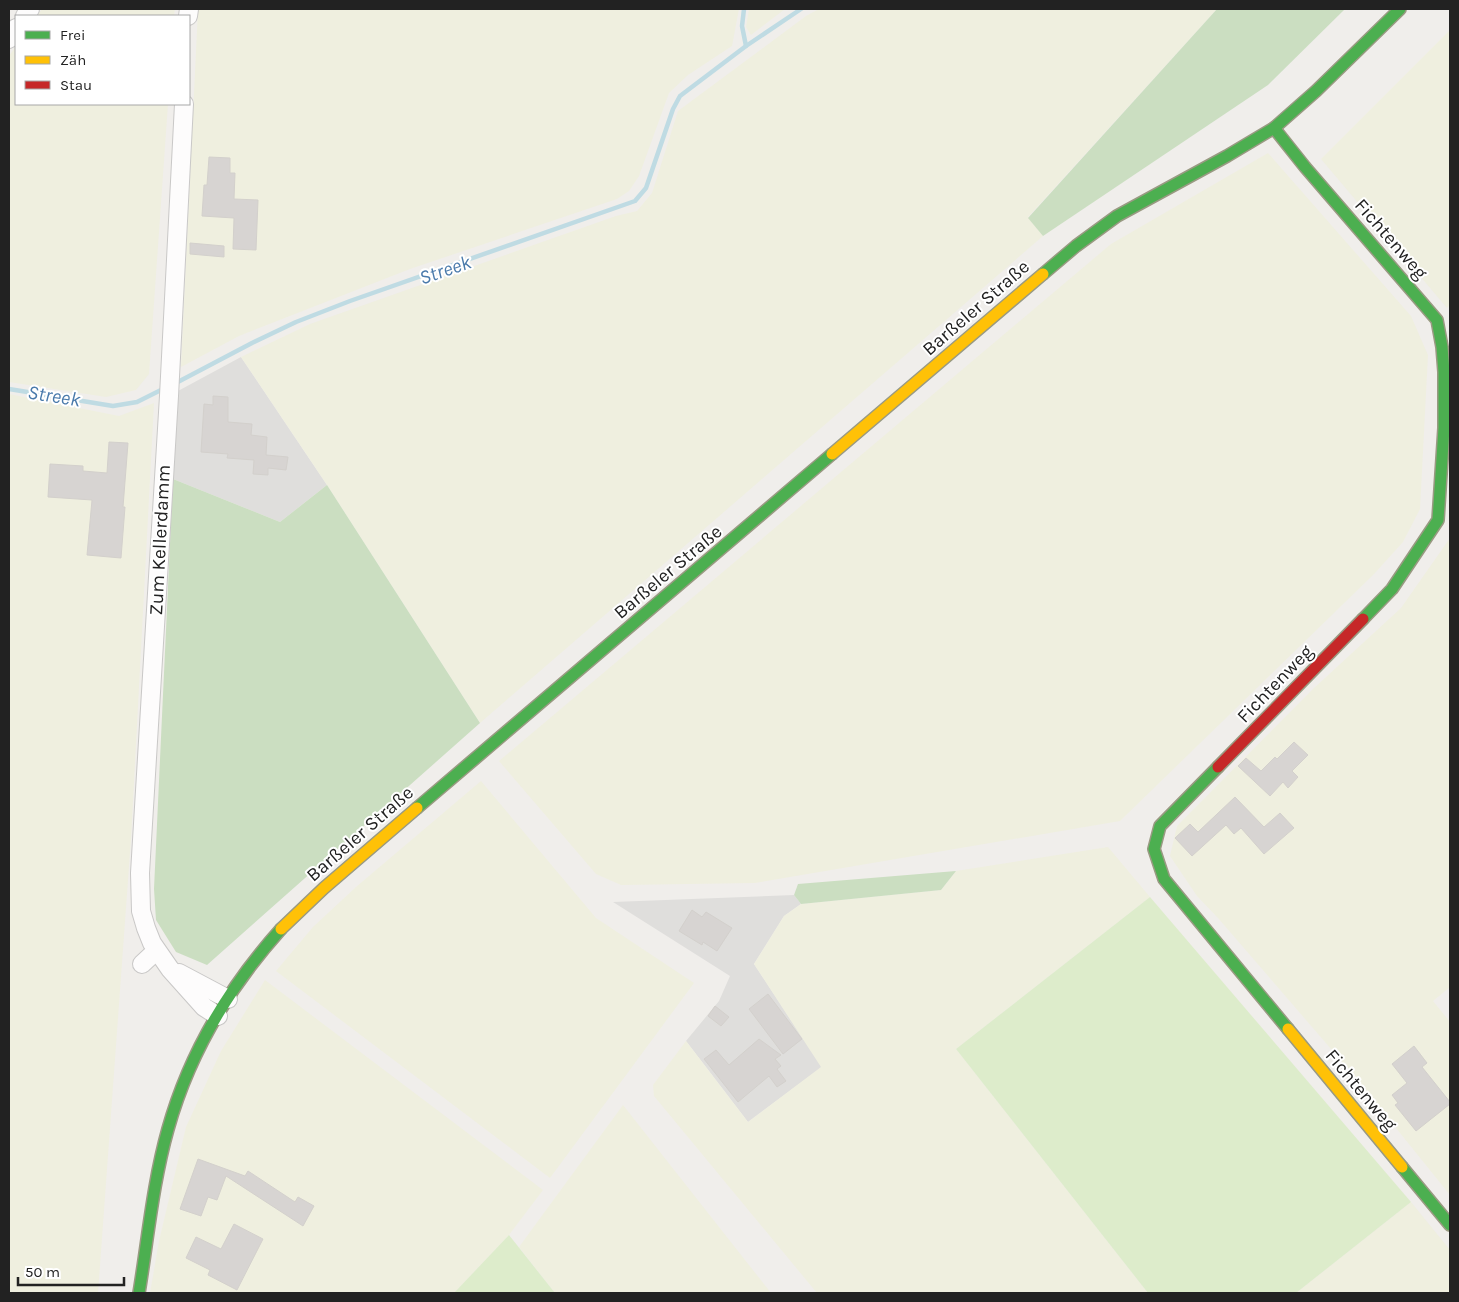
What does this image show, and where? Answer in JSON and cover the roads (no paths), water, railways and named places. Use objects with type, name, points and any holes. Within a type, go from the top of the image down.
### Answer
[{"type":"main road","name":"Barßeler Straße","points":[[139,1293],[157,1181],[169,1127],[192,1064],[228,999],[256,958],[302,907],[1076,246],[1117,216],[1274,128],[1316,91],[1400,9]]},
{"type":"main road","name":"Fichtenweg","points":[[1274,128],[1437,320],[1444,372],[1444,428],[1438,520],[1392,589],[1160,826],[1154,849],[1164,878],[1450,1225]]},
{"type":"street","name":"Zum Kellerdamm","points":[[184,105],[169,396],[140,873],[140,901],[143,920],[156,950],[170,969],[204,1007],[218,1016]]},
{"type":"street","points":[[142,964],[156,950]]},
{"type":"street","name":"Zum Kellerdamm","points":[[170,969],[228,999]]},
{"type":"waterway","points":[[744,9],[742,26],[746,46]]},
{"type":"waterway","name":"Streek","points":[[174,384],[296,322],[350,301],[635,201],[646,188],[673,109],[680,96],[746,46],[801,9]]},
{"type":"waterway","name":"Streek","points":[[9,389],[113,406],[137,402],[165,388]]}]
